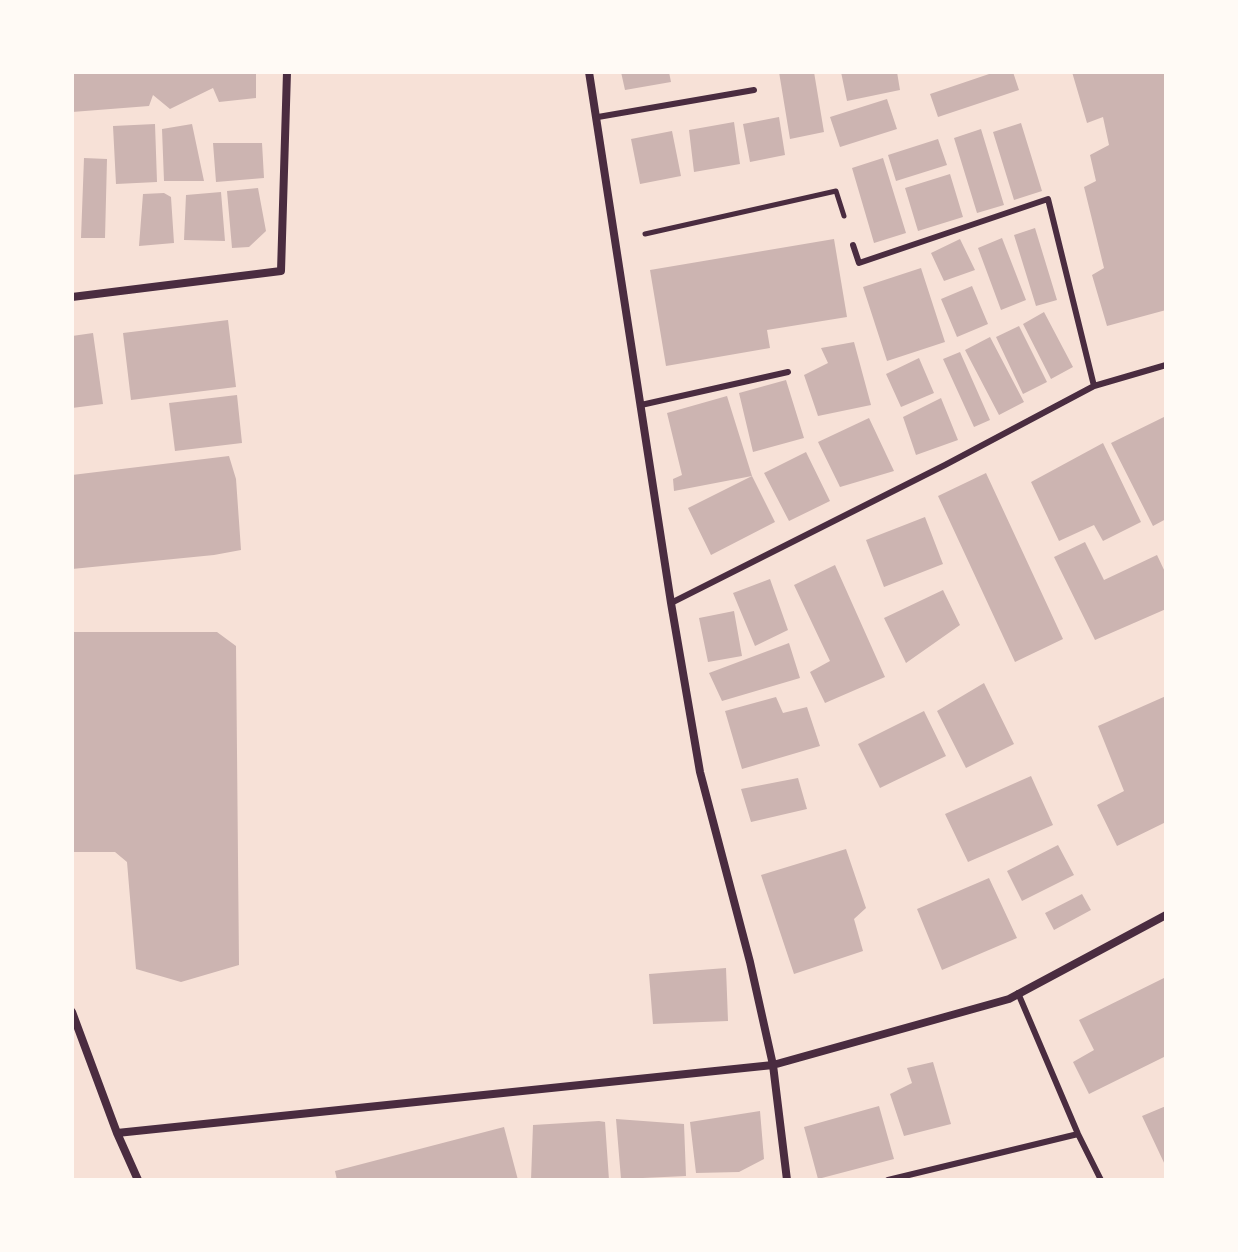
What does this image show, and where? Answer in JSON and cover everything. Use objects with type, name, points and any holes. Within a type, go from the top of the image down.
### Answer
[{"type":"street","points":[[72,297],[281,271],[287,72]]},
{"type":"street","points":[[589,72],[700,772],[750,962],[773,1065],[787,1180]]},
{"type":"street","points":[[117,1133],[773,1065],[1009,999],[1166,915]]},
{"type":"street","points":[[72,1012],[138,1180]]},
{"type":"lane","points":[[598,117],[754,90]]},
{"type":"lane","points":[[853,245],[859,263],[1048,199],[1094,386]]},
{"type":"lane","points":[[671,603],[1094,386],[1166,365]]},
{"type":"lane","points":[[641,405],[788,372]]},
{"type":"lane","points":[[1018,993],[1101,1180]]},
{"type":"lane","points":[[888,1180],[1078,1134]]},
{"type":"path","points":[[617,239],[836,191],[853,245]]},
{"type":"building","points":[[72,72],[256,72],[256,98],[219,102],[213,88],[170,109],[153,95],[149,106],[72,112]]},
{"type":"building","points":[[621,72],[669,72],[671,82],[625,90]]},
{"type":"building","points":[[779,72],[814,72],[824,132],[790,139]]},
{"type":"building","points":[[841,72],[897,72],[900,90],[847,101]]},
{"type":"building","points":[[995,72],[1013,72],[1019,90],[938,117],[930,94]]},
{"type":"building","points":[[1072,72],[1165,72],[1166,77],[1166,310],[1107,326],[1092,275],[1104,268],[1084,187],[1096,181],[1090,155],[1109,145],[1103,117],[1087,123]]},
{"type":"building","points":[[887,99],[897,129],[840,147],[830,117]]},
{"type":"building","points":[[779,117],[785,155],[750,162],[743,124]]},
{"type":"building","points":[[734,122],[740,164],[694,172],[689,130]]},
{"type":"building","points":[[1021,123],[1042,191],[1014,200],[993,132]]},
{"type":"building","points":[[155,124],[157,182],[116,184],[113,126]]},
{"type":"building","points":[[192,124],[204,181],[164,181],[162,129]]},
{"type":"building","points":[[981,129],[1004,205],[977,213],[954,138]]},
{"type":"building","points":[[672,131],[681,176],[640,184],[631,139]]},
{"type":"building","points":[[938,139],[947,165],[896,181],[888,155]]},
{"type":"building","points":[[213,143],[262,143],[264,178],[216,182]]},
{"type":"building","points":[[84,158],[107,159],[105,238],[81,238]]},
{"type":"building","points":[[883,158],[906,233],[874,243],[852,168]]},
{"type":"building","points":[[950,174],[963,217],[918,231],[905,188]]},
{"type":"building","points":[[258,188],[266,231],[249,247],[232,248],[227,191]]},
{"type":"building","points":[[221,192],[225,241],[184,240],[186,195]]},
{"type":"building","points":[[164,193],[171,197],[174,243],[139,246],[143,194]]},
{"type":"building","points":[[1035,228],[1057,300],[1036,306],[1014,235]]},
{"type":"building","points":[[1002,238],[1026,300],[1001,310],[978,248]]},
{"type":"building","points":[[834,239],[847,317],[767,330],[770,348],[666,366],[650,270]]},
{"type":"building","points":[[960,239],[975,270],[944,281],[931,253]]},
{"type":"building","points":[[921,268],[945,342],[887,361],[863,287]]},
{"type":"building","points":[[972,286],[988,324],[957,337],[941,299]]},
{"type":"building","points":[[1044,312],[1073,367],[1051,379],[1023,324]]},
{"type":"building","points":[[228,320],[236,387],[131,400],[123,333]]},
{"type":"building","points":[[1019,326],[1047,382],[1023,394],[996,337]]},
{"type":"building","points":[[93,333],[103,404],[72,408],[72,336]]},
{"type":"building","points":[[990,337],[1024,402],[999,415],[965,350]]},
{"type":"building","points":[[854,342],[871,405],[818,416],[804,375],[828,363],[821,348]]},
{"type":"building","points":[[960,352],[990,420],[974,427],[943,359]]},
{"type":"building","points":[[919,358],[934,393],[901,407],[886,374]]},
{"type":"building","points":[[786,380],[804,438],[753,452],[739,393]]},
{"type":"building","points":[[237,395],[242,443],[175,451],[169,403]]},
{"type":"building","points":[[727,396],[752,476],[674,491],[673,479],[682,475],[667,413]]},
{"type":"building","points":[[941,398],[958,440],[916,455],[903,417]]},
{"type":"building","points":[[1166,416],[1166,519],[1153,526],[1111,443]]},
{"type":"building","points":[[869,418],[894,471],[840,487],[818,442]]},
{"type":"building","points":[[1103,443],[1141,522],[1103,541],[1094,525],[1059,541],[1031,482]]},
{"type":"building","points":[[806,452],[830,501],[789,521],[764,473]]},
{"type":"building","points":[[229,456],[236,479],[241,550],[72,569],[72,475]]},
{"type":"building","points":[[986,473],[1063,639],[1015,662],[938,496]]},
{"type":"building","points":[[752,476],[775,522],[711,555],[688,508]]},
{"type":"building","points":[[925,517],[943,564],[884,587],[866,540]]},
{"type":"building","points":[[1085,542],[1104,580],[1157,555],[1166,574],[1166,609],[1095,640],[1054,557]]},
{"type":"building","points":[[835,565],[885,677],[825,703],[810,672],[830,661],[794,585]]},
{"type":"building","points":[[770,579],[788,630],[755,646],[733,593]]},
{"type":"building","points":[[943,590],[960,625],[906,663],[884,618]]},
{"type":"building","points":[[734,611],[742,656],[708,662],[699,618]]},
{"type":"building","points":[[72,632],[217,632],[236,646],[239,965],[181,982],[136,969],[127,862],[115,852],[72,852]]},
{"type":"building","points":[[789,643],[800,678],[722,701],[709,673]]},
{"type":"building","points":[[984,683],[1014,744],[966,768],[937,711]]},
{"type":"building","points":[[1166,696],[1166,822],[1117,846],[1097,805],[1124,791],[1098,726]]},
{"type":"building","points":[[776,697],[783,713],[807,707],[820,746],[742,769],[725,711]]},
{"type":"building","points":[[924,711],[946,756],[880,788],[858,744]]},
{"type":"building","points":[[1031,776],[1053,825],[968,862],[945,814]]},
{"type":"building","points":[[798,778],[807,809],[751,822],[741,789]]},
{"type":"building","points":[[1058,845],[1074,875],[1022,901],[1007,871]]},
{"type":"building","points":[[846,849],[866,908],[854,919],[863,951],[794,974],[761,875]]},
{"type":"building","points":[[989,878],[1017,938],[942,970],[917,909]]},
{"type":"building","points":[[1082,894],[1091,910],[1054,930],[1045,913]]},
{"type":"building","points":[[726,968],[728,1021],[653,1024],[649,974]]},
{"type":"building","points":[[1166,977],[1166,1056],[1089,1094],[1073,1062],[1094,1050],[1079,1020]]},
{"type":"building","points":[[933,1062],[951,1124],[904,1136],[890,1094],[912,1083],[907,1068]]},
{"type":"building","points":[[879,1106],[894,1159],[818,1179],[804,1127]]},
{"type":"building","points":[[1166,1106],[1166,1167],[1142,1116]]},
{"type":"building","points":[[760,1111],[764,1159],[739,1172],[696,1173],[690,1122]]},
{"type":"building","points":[[616,1119],[684,1124],[686,1176],[621,1179]]},
{"type":"building","points":[[605,1122],[609,1180],[531,1180],[533,1125]]},
{"type":"building","points":[[504,1127],[518,1180],[337,1180],[335,1171]]}]
